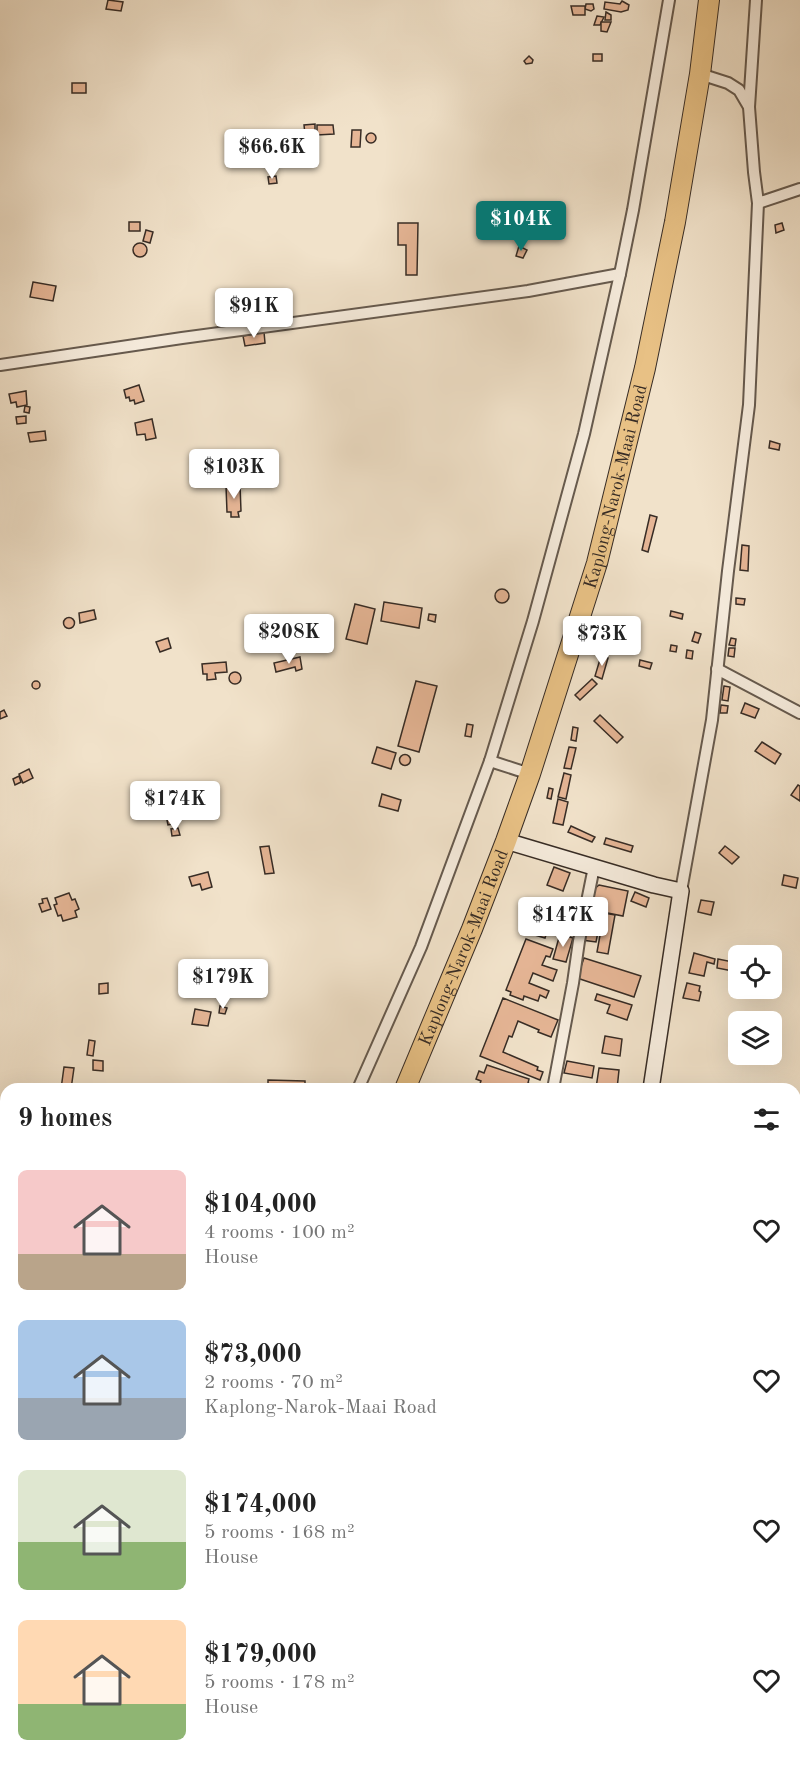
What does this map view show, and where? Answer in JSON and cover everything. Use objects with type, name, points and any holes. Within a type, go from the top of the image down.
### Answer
[{"type":"highway","name":"Kaplong-Narok-Maai Road","points":[[408,1083],[506,841],[530,774],[597,563],[645,368],[675,222],[700,74],[709,0]]},
{"type":"street","points":[[361,1083],[421,947],[490,761],[533,621],[578,456],[620,274],[669,0]]},
{"type":"street","points":[[652,1083],[681,891],[712,720],[749,405],[759,203],[749,107],[756,0]]},
{"type":"street","points":[[700,74],[728,83],[739,90],[749,107]]},
{"type":"street","points":[[759,203],[800,189]]},
{"type":"street","points":[[0,365],[528,291],[620,274]]},
{"type":"street","points":[[717,669],[800,713]]},
{"type":"street","points":[[490,761],[530,774]]},
{"type":"street","points":[[506,841],[681,891]]},
{"type":"street","points":[[554,1083],[594,867]]},
{"type":"building","points":[[108,0],[123,2],[121,11],[106,9]]},
{"type":"building","points":[[622,1],[629,5],[628,10],[621,12],[604,9],[605,2],[620,4]]},
{"type":"building","points":[[586,4],[593,4],[594,9],[591,11],[585,9]]},
{"type":"building","points":[[571,6],[585,6],[585,15],[573,15]]},
{"type":"building","points":[[606,12],[611,15],[611,20],[605,20]]},
{"type":"building","points":[[597,16],[604,17],[600,25],[594,25]]},
{"type":"building","points":[[601,22],[611,22],[607,32],[601,31]]},
{"type":"building","points":[[593,54],[602,54],[602,61],[593,61]]},
{"type":"building","points":[[529,56],[533,60],[532,63],[526,64],[524,61]]},
{"type":"building","points":[[72,83],[86,83],[86,93],[72,93]]},
{"type":"building","points":[[315,124],[315,134],[305,134],[304,125]]},
{"type":"building","points":[[317,125],[333,125],[334,134],[317,135]]},
{"type":"building","points":[[352,130],[361,130],[360,147],[351,147]]},
{"type":"building","points":[[371,133],[376,138],[371,143],[366,138]]},
{"type":"building","points":[[276,176],[277,183],[269,184],[268,177]]},
{"type":"building","points":[[129,222],[140,222],[140,231],[129,231]]},
{"type":"building","points":[[398,223],[418,223],[417,275],[406,275],[406,245],[398,245]]},
{"type":"building","points":[[782,223],[784,230],[776,233],[775,225]]},
{"type":"building","points":[[146,230],[153,232],[150,243],[143,241]]},
{"type":"building","points":[[140,243],[145,245],[147,250],[145,255],[140,257],[135,255],[133,250],[135,245]]},
{"type":"building","points":[[519,246],[527,250],[523,258],[516,256]]},
{"type":"building","points":[[33,282],[56,286],[53,301],[30,297]]},
{"type":"building","points":[[264,332],[265,343],[245,346],[243,336]]},
{"type":"building","points":[[139,385],[144,401],[135,404],[134,400],[130,401],[129,397],[126,398],[124,390]]},
{"type":"building","points":[[26,391],[27,405],[17,407],[16,402],[11,403],[9,394]]},
{"type":"building","points":[[25,406],[30,407],[29,413],[24,412]]},
{"type":"building","points":[[26,416],[26,423],[17,424],[16,417]]},
{"type":"building","points":[[152,419],[156,438],[146,440],[145,434],[137,435],[135,423]]},
{"type":"building","points":[[45,431],[46,440],[30,442],[28,433]]},
{"type":"building","points":[[770,441],[780,444],[779,450],[769,448]]},
{"type":"building","points":[[235,457],[237,483],[224,484],[221,458]]},
{"type":"building","points":[[240,485],[241,511],[238,512],[239,517],[231,517],[231,512],[227,512],[226,486]]},
{"type":"building","points":[[650,515],[657,517],[648,552],[642,550]]},
{"type":"building","points":[[742,545],[749,546],[748,571],[740,570]]},
{"type":"building","points":[[502,589],[507,591],[509,596],[507,601],[502,603],[497,601],[495,596],[497,591]]},
{"type":"building","points":[[736,598],[745,599],[744,605],[736,604]]},
{"type":"building","points":[[384,602],[422,608],[419,628],[381,621]]},
{"type":"building","points":[[355,604],[375,609],[367,644],[346,639]]},
{"type":"building","points":[[94,610],[96,619],[80,623],[79,613]]},
{"type":"building","points":[[671,611],[683,614],[682,619],[670,616]]},
{"type":"building","points":[[429,614],[436,615],[435,622],[428,620]]},
{"type":"building","points":[[69,617],[75,623],[69,629],[63,623]]},
{"type":"building","points":[[695,632],[701,634],[698,643],[692,641]]},
{"type":"building","points":[[168,638],[171,648],[160,652],[156,642]]},
{"type":"building","points":[[731,638],[736,639],[735,646],[729,645]]},
{"type":"building","points":[[671,645],[677,646],[676,652],[670,651]]},
{"type":"building","points":[[729,648],[735,648],[734,657],[728,656]]},
{"type":"building","points":[[687,650],[693,651],[692,659],[686,658]]},
{"type":"building","points":[[601,656],[608,658],[602,679],[595,676]]},
{"type":"building","points":[[300,657],[302,669],[296,671],[295,667],[276,672],[274,663]]},
{"type":"building","points":[[640,660],[652,663],[650,669],[639,666]]},
{"type":"building","points":[[226,662],[227,672],[215,673],[216,679],[207,680],[207,674],[203,674],[202,664]]},
{"type":"building","points":[[235,672],[241,678],[235,684],[229,678]]},
{"type":"building","points":[[592,679],[597,684],[580,700],[575,695]]},
{"type":"building","points":[[36,681],[40,685],[36,689],[32,685]]},
{"type":"building","points":[[416,681],[437,686],[419,752],[398,746]]},
{"type":"building","points":[[724,686],[730,687],[728,701],[722,700]]},
{"type":"building","points":[[745,703],[759,709],[755,718],[741,713]]},
{"type":"building","points":[[721,705],[728,706],[727,713],[720,713]]},
{"type":"building","points":[[4,710],[7,716],[0,719],[0,712]]},
{"type":"building","points":[[600,715],[623,737],[617,743],[594,721]]},
{"type":"building","points":[[467,724],[473,725],[471,737],[465,736]]},
{"type":"building","points":[[573,727],[578,728],[576,741],[571,740]]},
{"type":"building","points":[[762,742],[781,754],[775,764],[755,751]]},
{"type":"building","points":[[377,747],[396,753],[391,769],[372,763]]},
{"type":"building","points":[[569,747],[576,748],[571,769],[564,768]]},
{"type":"building","points":[[405,755],[409,756],[409,764],[405,765],[401,764],[400,760],[401,756]]},
{"type":"building","points":[[29,769],[33,778],[23,783],[19,774]]},
{"type":"building","points":[[564,773],[571,775],[566,799],[558,797]]},
{"type":"building","points":[[19,776],[21,782],[15,785],[13,779]]},
{"type":"building","points":[[798,785],[800,786],[800,801],[791,795]]},
{"type":"building","points":[[549,788],[553,789],[551,799],[547,798]]},
{"type":"building","points":[[382,794],[401,800],[398,811],[379,806]]},
{"type":"building","points":[[558,799],[568,802],[563,825],[553,823]]},
{"type":"building","points":[[176,813],[179,823],[168,825],[166,815]]},
{"type":"building","points":[[571,826],[595,837],[592,842],[568,832]]},
{"type":"building","points":[[178,828],[180,835],[172,836],[171,829]]},
{"type":"building","points":[[606,838],[633,846],[631,852],[604,844]]},
{"type":"building","points":[[269,846],[274,873],[265,874],[260,847]]},
{"type":"building","points":[[725,846],[739,857],[732,864],[719,853]]},
{"type":"building","points":[[554,867],[570,873],[563,891],[547,885]]},
{"type":"building","points":[[208,872],[212,887],[202,890],[200,884],[192,886],[189,877]]},
{"type":"building","points":[[784,875],[798,878],[796,888],[782,885]]},
{"type":"building","points":[[599,885],[628,891],[623,916],[602,912],[596,942],[582,940],[592,891]]},
{"type":"building","points":[[635,892],[649,898],[646,907],[631,901]]},
{"type":"building","points":[[69,893],[72,900],[75,899],[79,909],[75,911],[77,917],[63,921],[61,915],[58,916],[54,905],[57,904],[55,898]]},
{"type":"building","points":[[47,898],[51,909],[42,912],[39,904],[43,903],[42,899]]},
{"type":"building","points":[[701,900],[714,902],[711,915],[698,912]]},
{"type":"building","points":[[557,904],[576,911],[572,923],[552,916],[545,938],[528,933],[537,906],[554,912]]},
{"type":"building","points":[[604,913],[615,915],[608,954],[597,952]]},
{"type":"building","points":[[560,934],[573,938],[566,962],[553,959]]},
{"type":"building","points":[[526,939],[553,949],[550,957],[546,956],[542,965],[557,970],[553,981],[533,973],[529,983],[549,991],[546,998],[540,995],[538,1001],[524,996],[523,1000],[510,995],[511,992],[506,990]]},
{"type":"building","points":[[694,953],[715,959],[714,964],[707,962],[704,976],[689,973]]},
{"type":"building","points":[[584,958],[641,976],[634,997],[577,978]]},
{"type":"building","points":[[718,959],[728,961],[728,970],[717,968]]},
{"type":"building","points":[[108,983],[108,993],[99,994],[99,984]]},
{"type":"building","points":[[687,983],[700,986],[699,1001],[683,998]]},
{"type":"building","points":[[597,994],[632,1005],[627,1020],[607,1013],[610,1005],[595,1000]]},
{"type":"building","points":[[503,998],[558,1020],[551,1037],[518,1021],[503,1052],[538,1067],[537,1070],[543,1072],[540,1080],[480,1056]]},
{"type":"building","points":[[220,1006],[227,1008],[225,1014],[219,1013]]},
{"type":"building","points":[[195,1009],[211,1012],[208,1026],[192,1024]]},
{"type":"building","points":[[605,1036],[622,1039],[620,1056],[602,1053]]},
{"type":"building","points":[[89,1040],[95,1041],[93,1056],[87,1055]]},
{"type":"building","points":[[93,1060],[103,1061],[103,1071],[93,1070]]},
{"type":"building","points":[[567,1061],[594,1066],[592,1078],[564,1073]]},
{"type":"building","points":[[487,1065],[529,1079],[528,1083],[480,1083],[481,1081],[476,1079],[479,1071],[484,1073]]},
{"type":"building","points":[[64,1067],[74,1068],[72,1083],[62,1083]]},
{"type":"building","points":[[599,1068],[619,1070],[618,1083],[597,1083]]},
{"type":"building","points":[[268,1080],[305,1081],[305,1083],[268,1083]]}]
